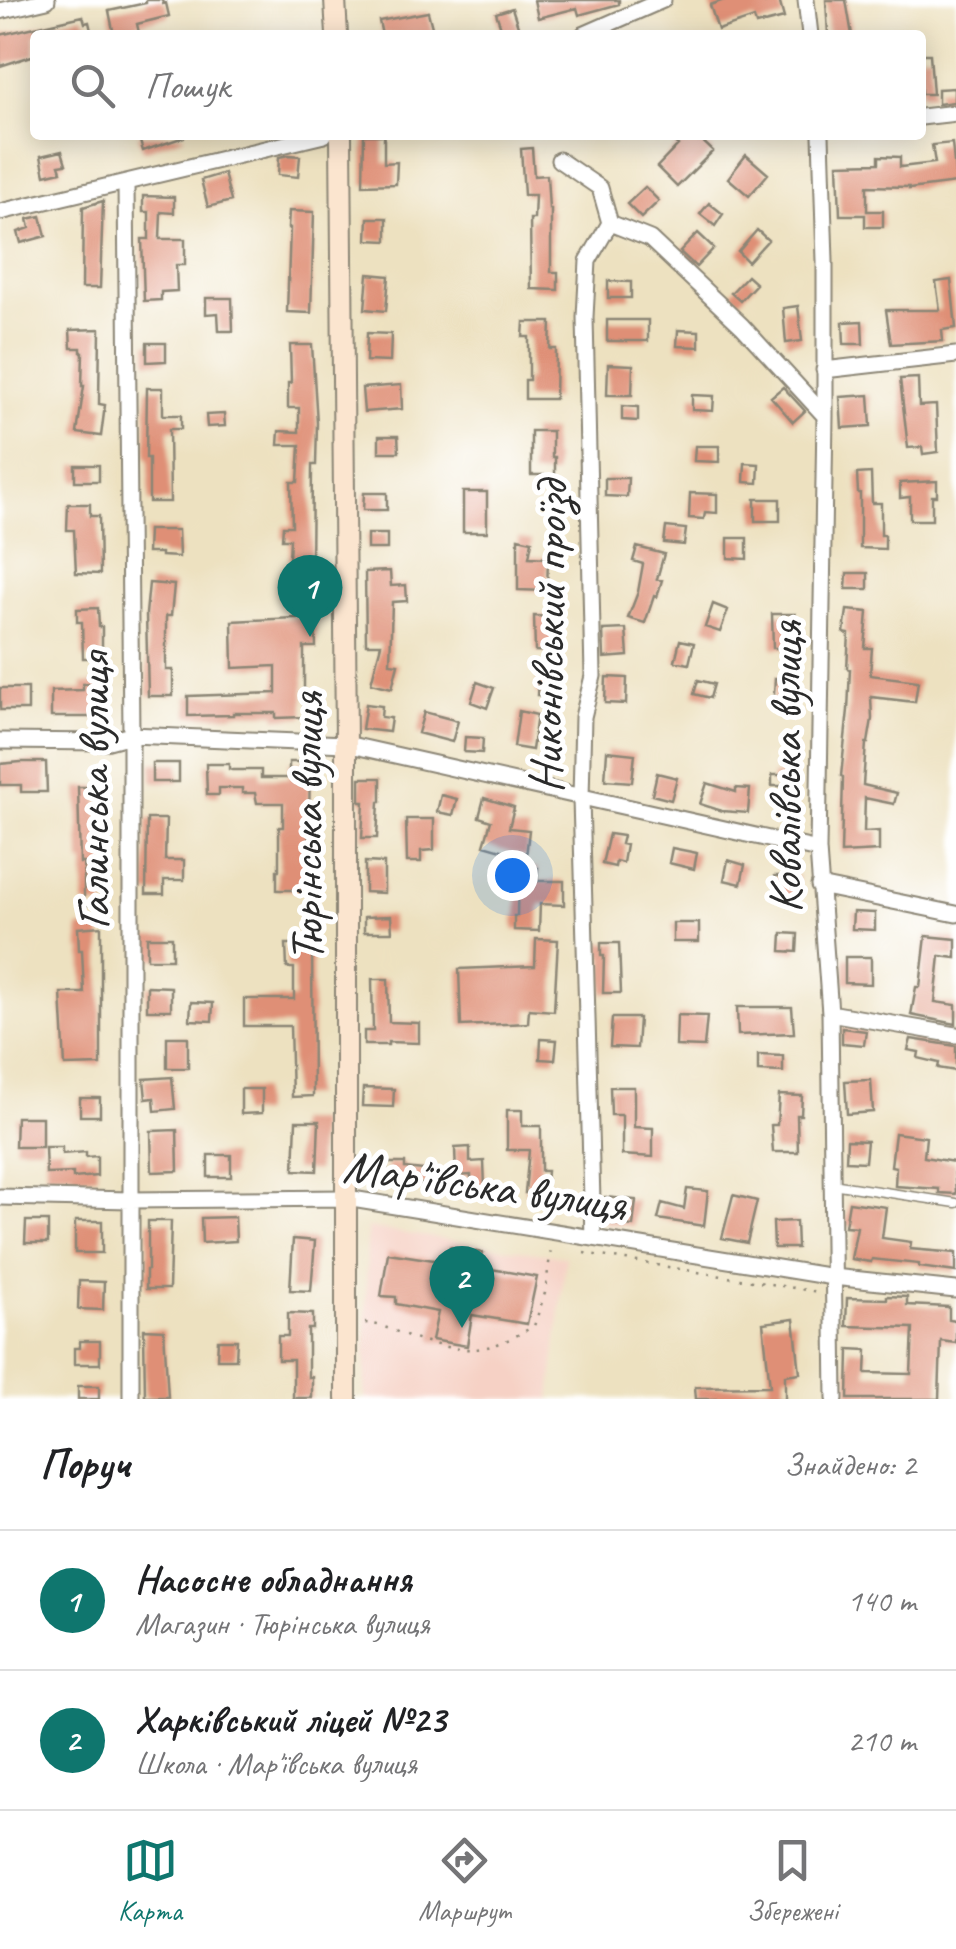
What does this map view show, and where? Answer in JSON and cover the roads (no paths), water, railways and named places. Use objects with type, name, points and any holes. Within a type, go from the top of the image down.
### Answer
[{"type":"main road","points":[[335,0],[337,30]]},
{"type":"main road","name":"Тюрінська вулиця","points":[[342,140],[346,1399]]},
{"type":"street","points":[[0,11],[47,0]]},
{"type":"street","points":[[594,30],[663,0]]},
{"type":"street","points":[[806,0],[809,30]]},
{"type":"street","points":[[926,116],[956,113]]},
{"type":"street","points":[[0,212],[303,140]]},
{"type":"street","name":"Ковалівська вулиця","points":[[821,140],[825,416],[818,850],[830,1013],[835,1399]]},
{"type":"street","points":[[560,160],[600,188],[610,223],[650,239],[742,326],[825,416]]},
{"type":"street","name":"Галинська вулиця","points":[[126,183],[132,734],[130,1399]]},
{"type":"street","name":"Никонівський проїзд","points":[[593,1238],[581,798],[583,717],[593,676],[585,317],[588,260],[610,223]]},
{"type":"street","points":[[824,370],[956,355]]},
{"type":"street","points":[[0,742],[105,742],[132,734],[346,744],[818,850]]},
{"type":"street","points":[[819,886],[956,914]]},
{"type":"street","points":[[830,1013],[956,1035]]},
{"type":"street","name":"Мар'ївська вулиця","points":[[0,1197],[346,1198],[834,1277],[956,1290]]},
{"type":"lane","points":[[832,1184],[956,1203]]},
{"type":"place","name":"Насосне обладнання","points":[[310,637]]},
{"type":"place","name":"Харківський ліцей №23","points":[[462,1328]]}]
